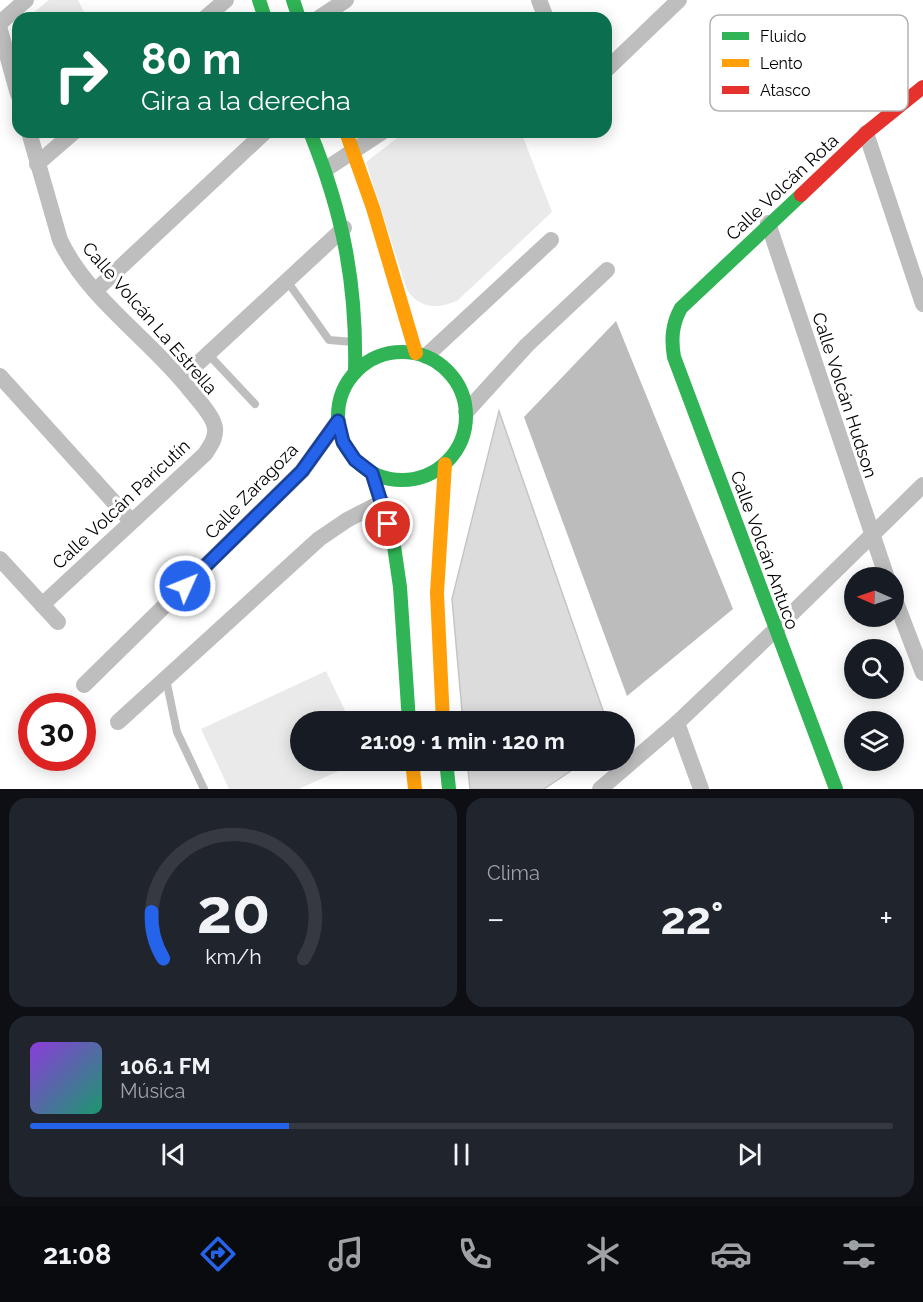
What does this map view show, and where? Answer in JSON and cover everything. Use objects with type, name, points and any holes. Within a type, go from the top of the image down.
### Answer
[{"type":"main road","name":"Calle Volcán Rota","points":[[908,99],[923,87]]},
{"type":"main road","name":"Calle Volcán Rota","points":[[673,322],[681,308],[768,223],[893,111]]},
{"type":"main road","points":[[313,138],[326,169],[344,228],[352,266],[356,342],[355,372]]},
{"type":"main road","points":[[348,138],[421,355]]},
{"type":"main road","name":"Calle Volcán Antuco","points":[[673,322],[670,339],[674,357],[836,789]]},
{"type":"main road","points":[[393,352],[421,355],[446,369],[460,389],[466,412],[461,440],[445,464],[429,474],[410,480],[391,479],[372,473],[355,460],[343,442],[338,421],[341,395],[355,372],[372,359],[393,352]]},
{"type":"main road","points":[[442,711],[436,592],[437,525],[445,464]]},
{"type":"main road","points":[[372,473],[394,546],[400,587],[408,711]]},
{"type":"main road","points":[[413,771],[415,789]]},
{"type":"main road","points":[[447,771],[449,789]]},
{"type":"street","points":[[12,12],[26,0]]},
{"type":"street","points":[[212,12],[226,0]]},
{"type":"street","points":[[328,12],[346,0]]},
{"type":"street","points":[[612,64],[678,0]]},
{"type":"street","points":[[0,23],[12,12]]},
{"type":"street","points":[[0,30],[12,73]]},
{"type":"street","points":[[866,133],[923,304]]},
{"type":"street","name":"Calle Volcán La Estrella","points":[[30,138],[67,256],[96,290],[181,379],[215,425]]},
{"type":"street","points":[[38,164],[67,138]]},
{"type":"street","points":[[96,290],[259,138]]},
{"type":"street","points":[[326,169],[374,138]]},
{"type":"street","name":"Calle Volcán Hudson","points":[[768,223],[883,567]]},
{"type":"street","points":[[181,379],[344,228]]},
{"type":"street","points":[[421,355],[551,240]]},
{"type":"street","points":[[466,412],[527,345],[607,270]]},
{"type":"street","points":[[0,376],[131,521]]},
{"type":"street","name":"Calle Zaragoza","points":[[84,685],[302,471],[338,421]]},
{"type":"street","name":"Calle Volcán Paricutín","points":[[42,605],[205,454],[214,441],[215,425]]},
{"type":"street","points":[[600,789],[677,723],[923,485]]},
{"type":"street","points":[[118,722],[319,539],[347,519],[382,502]]},
{"type":"street","points":[[0,559],[58,622]]},
{"type":"street","points":[[904,624],[923,674]]},
{"type":"street","points":[[677,723],[701,789]]},
{"type":"lane","points":[[287,281],[329,340],[356,342]]},
{"type":"lane","points":[[208,354],[255,404]]},
{"type":"lane","points":[[166,679],[177,732],[204,789]]},
{"type":"shaded area","points":[[49,0],[78,0],[84,12],[34,12]]},
{"type":"shaded area","points":[[397,138],[523,138],[552,212],[457,301],[429,306],[417,301],[407,290],[366,162]]},
{"type":"shaded area","points":[[616,321],[733,609],[627,696],[524,417]]},
{"type":"shaded area","points":[[326,671],[345,711],[290,711],[290,771],[338,771],[299,789],[229,789],[201,729]]},
{"type":"building","points":[[499,411],[603,711],[462,711],[452,599]]},
{"type":"building","points":[[468,771],[571,771],[544,789],[470,789]]},
{"type":"traffic: fast","points":[[259,0],[263,12]]},
{"type":"traffic: fast","points":[[293,0],[297,12]]},
{"type":"traffic: fast","points":[[312,138],[331,191],[346,249],[353,309],[355,372]]},
{"type":"traffic: fast","points":[[801,195],[681,308],[674,326],[673,344],[674,357],[836,789]]},
{"type":"traffic: fast","points":[[402,352],[426,357],[447,371],[461,392],[466,416],[461,440],[447,461],[426,475],[402,480],[378,475],[357,461],[343,440],[338,416],[343,392],[357,371],[378,357],[402,352]]},
{"type":"traffic: fast","points":[[372,473],[394,546],[400,587],[408,711]]},
{"type":"traffic: fast","points":[[447,771],[449,789]]},
{"type":"traffic: slow","points":[[348,138],[373,208],[416,353]]},
{"type":"traffic: slow","points":[[442,711],[437,593],[445,464]]},
{"type":"traffic: slow","points":[[413,771],[415,789]]},
{"type":"traffic: jam","points":[[908,99],[923,87]]},
{"type":"traffic: jam","points":[[801,195],[866,133],[893,111]]},
{"type":"route","points":[[185,586],[302,471],[338,421],[343,442],[355,460],[372,473],[388,524]]}]
